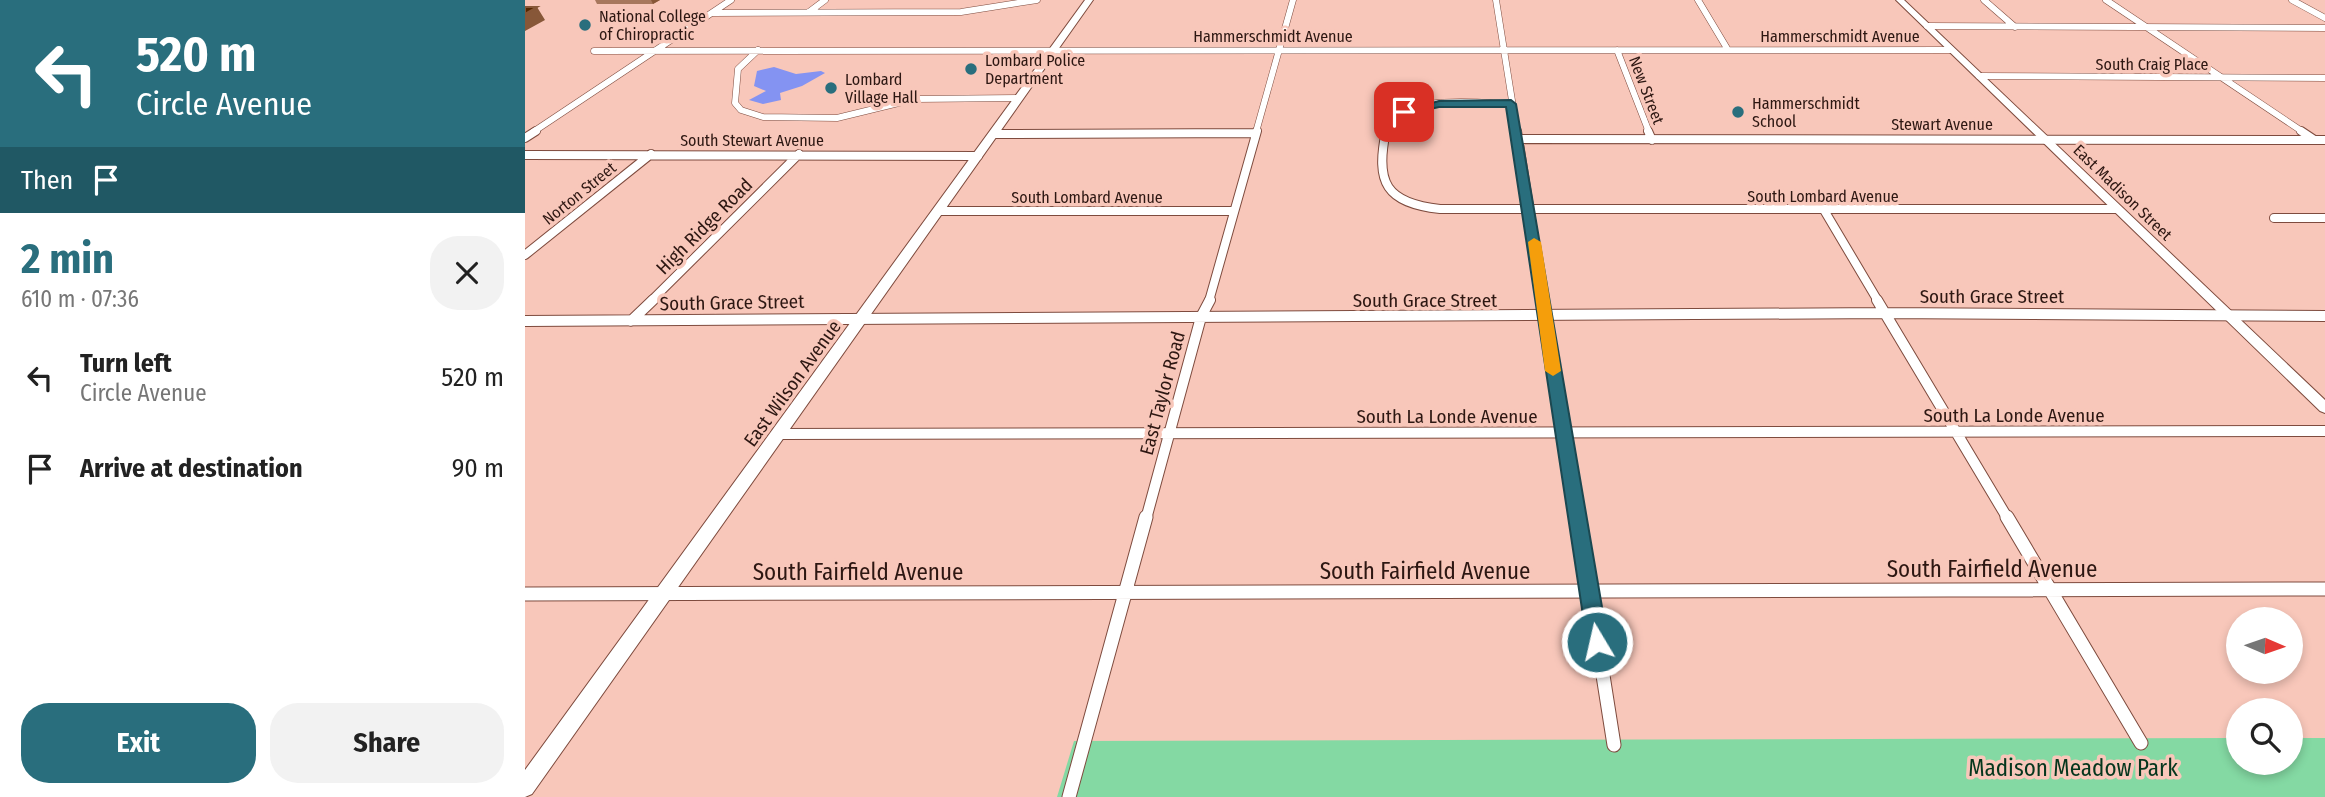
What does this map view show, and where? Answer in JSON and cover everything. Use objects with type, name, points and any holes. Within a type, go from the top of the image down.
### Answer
[{"type":"street","points":[[525,138],[730,0]]},
{"type":"street","points":[[809,12],[825,0]]},
{"type":"street","points":[[712,13],[961,12],[1037,0]]},
{"type":"street","name":"East Wilson Avenue","points":[[525,787],[1089,0]]},
{"type":"street","name":"East Taylor Road","points":[[1069,797],[1201,317],[1210,299],[1293,0]]},
{"type":"street","points":[[1496,0],[1544,317],[1614,745]]},
{"type":"street","points":[[1698,0],[1728,50]]},
{"type":"street","name":"East Madison Street","points":[[1900,0],[2325,408]]},
{"type":"street","points":[[1984,0],[2015,27]]},
{"type":"street","points":[[2106,0],[2325,147]]},
{"type":"street","points":[[2292,0],[2325,18]]},
{"type":"street","points":[[1927,26],[2325,28]]},
{"type":"street","points":[[758,50],[738,69],[736,103],[741,110],[763,117],[843,118],[915,99],[1019,98]]},
{"type":"street","name":"New Street","points":[[1617,50],[1652,140]]},
{"type":"street","name":"Hammerschmidt Avenue","points":[[594,51],[1951,50]]},
{"type":"street","name":"South Craig Place","points":[[1979,76],[2325,78]]},
{"type":"street","name":"South Lombard Avenue","points":[[1511,104],[1429,105],[1396,116],[1385,131],[1382,175],[1389,191],[1420,206],[1449,211],[2117,209]]},
{"type":"street","points":[[994,134],[1256,134]]},
{"type":"street","name":"Stewart Avenue","points":[[1517,139],[2325,140]]},
{"type":"street","name":"Norton Street","points":[[525,255],[651,154]]},
{"type":"street","name":"High Ridge Road","points":[[631,321],[799,154]]},
{"type":"street","name":"South Stewart Avenue","points":[[525,155],[978,156]]},
{"type":"street","points":[[1824,210],[2141,743]]},
{"type":"street","name":"South Lombard Avenue","points":[[939,211],[1234,211]]},
{"type":"street","points":[[2274,218],[2325,218]]},
{"type":"street","name":"South Grace Street","points":[[525,321],[1885,313],[2325,316]]},
{"type":"street","name":"South La Londe Avenue","points":[[778,434],[2325,431]]},
{"type":"street","name":"South Fairfield Avenue","points":[[525,594],[2325,589]]},
{"type":"green space","name":"Madison Meadow Park","points":[[2226,738],[2226,775],[2303,775],[2303,738],[2325,738],[2325,797],[1057,797],[1074,741]]},
{"type":"water","points":[[774,67],[796,74],[821,71],[825,73],[802,86],[780,93],[781,100],[763,104],[749,100],[766,91],[754,86],[757,71]]},
{"type":"building","points":[[525,7],[537,7],[525,14]]},
{"type":"slow traffic","points":[[1534,242],[1553,371]]},
{"type":"place","name":"National College of Chiropractic","points":[[585,25]]},
{"type":"place","name":"Lombard Police Department","points":[[971,69]]},
{"type":"place","name":"Lombard Village Hall","points":[[831,88]]},
{"type":"place","name":"Hammerschmidt School","points":[[1738,112]]},
{"type":"route","points":[[1404,112],[1439,104],[1511,104],[1597,642]]}]
